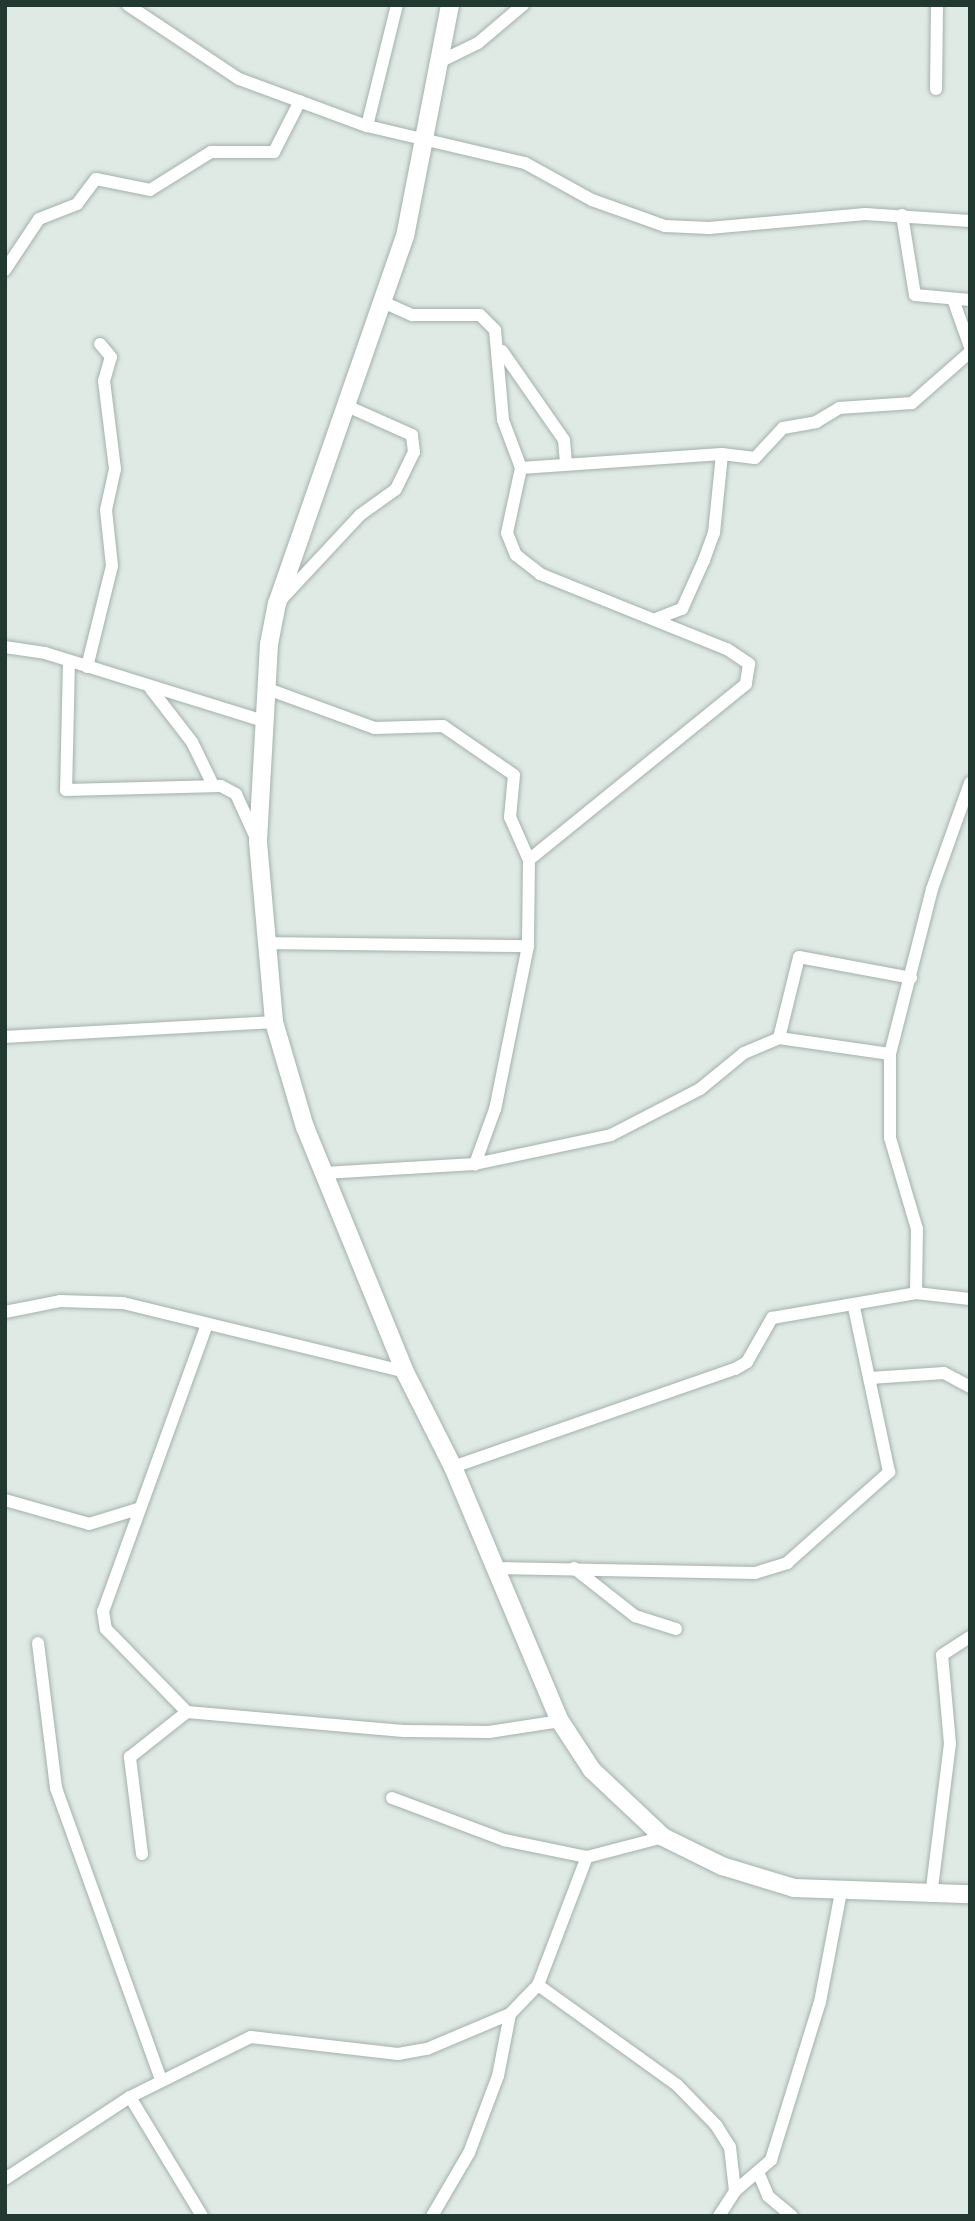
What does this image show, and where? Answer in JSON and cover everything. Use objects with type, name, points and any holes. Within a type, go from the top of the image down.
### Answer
[{"type":"street","points":[[128,5],[239,79],[368,126],[424,142],[525,163],[592,200],[664,226],[902,215],[970,221]]},
{"type":"street","points":[[368,126],[397,5]]},
{"type":"street","points":[[450,5],[424,142],[385,303],[277,603],[262,721],[258,842],[274,1022],[324,1173],[405,1372],[453,1467],[560,1721],[592,1770],[663,1837],[722,1866],[794,1888],[931,1896],[970,1895]]},
{"type":"street","points":[[439,62],[478,43],[523,5]]},
{"type":"street","points":[[936,89],[937,5]]},
{"type":"street","points":[[5,270],[39,219],[78,204],[96,179],[146,191],[211,152],[274,152],[300,101]]},
{"type":"street","points":[[902,215],[911,290],[920,298],[970,300]]},
{"type":"street","points":[[953,299],[970,347]]},
{"type":"street","points":[[385,303],[412,315],[480,315],[490,321],[500,348],[564,440],[566,461]]},
{"type":"street","points":[[87,667],[112,566],[106,510],[115,470],[104,381],[111,357],[100,344]]},
{"type":"street","points":[[500,348],[503,420],[521,468],[507,533],[516,555],[540,574],[742,656],[749,664],[746,684],[529,860]]},
{"type":"street","points":[[521,468],[566,461],[722,454],[755,458],[783,428],[816,422],[839,408],[912,403],[970,352]]},
{"type":"street","points":[[277,603],[360,515],[396,489],[415,452],[412,435],[348,406]]},
{"type":"street","points":[[654,619],[682,609],[704,560],[714,533],[722,454]]},
{"type":"street","points":[[5,648],[69,661],[151,689],[262,721]]},
{"type":"street","points":[[69,661],[66,790],[213,785],[236,794],[258,842]]},
{"type":"street","points":[[265,688],[375,728],[443,726],[514,775],[510,817],[529,860],[528,946],[495,1109],[475,1164]]},
{"type":"street","points":[[151,689],[192,743],[213,785]]},
{"type":"street","points":[[916,1293],[917,1229],[890,1138],[890,1054],[932,889],[970,783]]},
{"type":"street","points":[[266,943],[528,946]]},
{"type":"street","points":[[779,1038],[799,957],[911,978]]},
{"type":"street","points":[[5,1037],[274,1022]]},
{"type":"street","points":[[324,1173],[475,1164],[638,1124],[700,1089],[744,1053],[779,1038],[890,1054]]},
{"type":"street","points":[[453,1467],[735,1369],[747,1362],[772,1318],[854,1308],[916,1293],[970,1299]]},
{"type":"street","points":[[5,1312],[102,1301],[405,1372]]},
{"type":"street","points":[[496,1568],[574,1567],[755,1573],[787,1563],[889,1472],[854,1308]]},
{"type":"street","points":[[206,1327],[138,1509],[102,1621],[187,1712],[406,1731],[489,1732],[560,1721]]},
{"type":"street","points":[[870,1378],[944,1373],[970,1387]]},
{"type":"street","points":[[5,1500],[89,1524],[138,1509]]},
{"type":"street","points":[[574,1567],[635,1616],[676,1629]]},
{"type":"street","points":[[931,1896],[950,1744],[942,1655],[970,1637]]},
{"type":"street","points":[[38,1643],[56,1788],[161,2079]]},
{"type":"street","points":[[142,1854],[130,1757],[187,1712]]},
{"type":"street","points":[[392,1798],[504,1840],[587,1857],[663,1837]]},
{"type":"street","points":[[5,2179],[161,2079],[251,2037],[398,2054],[427,2049],[510,2014],[538,1985],[587,1857]]},
{"type":"street","points":[[719,2216],[735,2191],[771,2160],[793,2100],[841,1892]]},
{"type":"street","points":[[538,1985],[677,2085],[716,2125],[730,2147],[735,2191]]},
{"type":"street","points":[[432,2216],[469,2153],[498,2076],[510,2014]]},
{"type":"street","points":[[130,2097],[202,2216]]},
{"type":"street","points":[[758,2172],[768,2196],[792,2216]]}]
